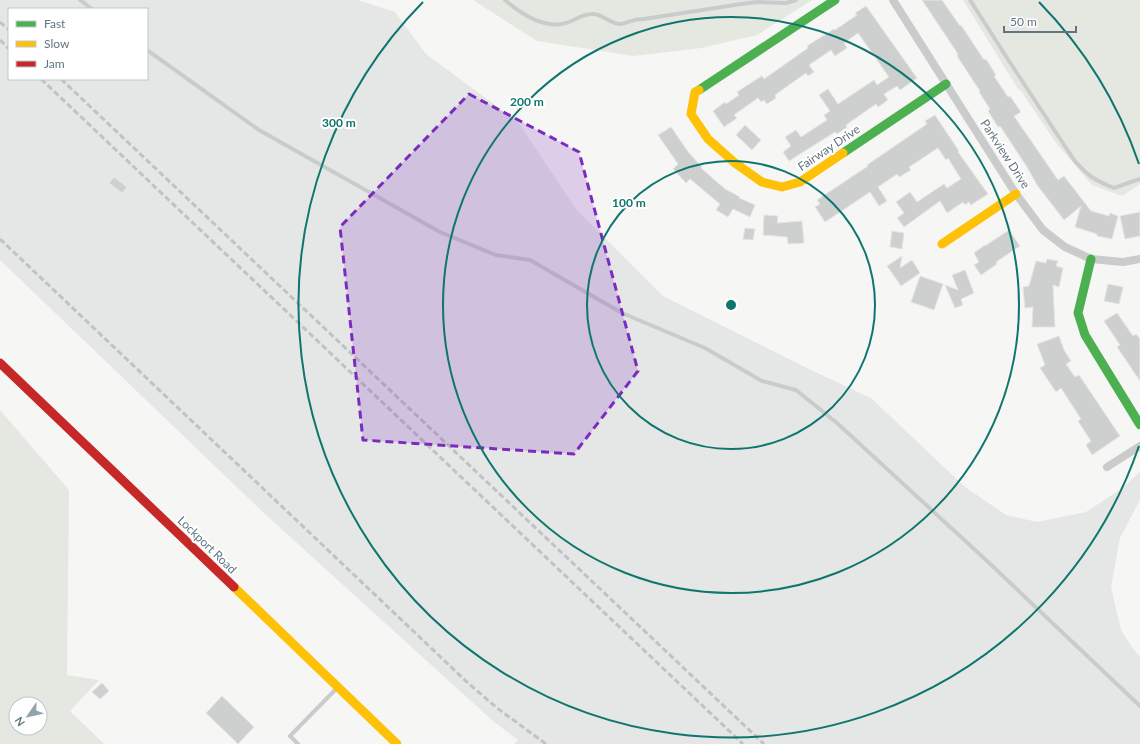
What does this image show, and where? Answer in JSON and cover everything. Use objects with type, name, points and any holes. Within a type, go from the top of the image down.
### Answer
[{"type":"street","name":"Fairway Drive","points":[[836,0],[695,92],[691,114],[708,139],[735,163],[762,182],[782,187],[800,182],[946,84]]},
{"type":"street","name":"Parkview Drive","points":[[893,0],[1016,194],[1043,230],[1065,248],[1091,259],[1123,262],[1140,259]]},
{"type":"street","points":[[942,244],[1016,194]]},
{"type":"street","points":[[1091,259],[1078,313],[1085,335],[1140,425]]},
{"type":"street","name":"Lockport Road","points":[[0,363],[397,744]]},
{"type":"street","points":[[1107,468],[1140,446]]},
{"type":"lane","points":[[80,0],[91,8]]},
{"type":"lane","points":[[505,0],[526,16],[546,24],[557,25],[568,23],[581,16],[589,14],[604,17],[620,24],[636,20],[741,4],[757,2],[786,3],[796,0]]},
{"type":"lane","points":[[970,0],[1080,168],[1090,177],[1114,188],[1140,179]]},
{"type":"lane","points":[[148,51],[259,130],[440,232],[496,255],[530,260],[622,312],[705,348],[762,381],[796,390],[838,423],[986,560],[1140,706]]},
{"type":"lane","points":[[298,744],[290,736],[338,687]]},
{"type":"highlighted area","points":[[469,94],[579,152],[638,371],[574,454],[363,440],[340,227]]},
{"type":"shaded area","points":[[0,0],[358,0],[395,12],[426,54],[518,122],[576,209],[663,296],[811,370],[871,398],[965,487],[1006,515],[1037,522],[1086,512],[1121,489],[1140,472],[1140,500],[1120,538],[1111,587],[1121,630],[1134,650],[1140,656],[1140,744],[514,744],[518,740],[493,721],[266,515],[0,260]]},
{"type":"shaded area","points":[[473,0],[812,0],[757,35],[701,48],[633,56],[537,41]]},
{"type":"shaded area","points":[[963,0],[1140,0],[1140,184],[1122,196],[1092,185],[1056,143],[1021,91],[1018,89]]},
{"type":"shaded area","points":[[0,410],[69,490],[67,675],[99,680],[70,711],[104,744],[0,744]]},
{"type":"building","points":[[922,0],[942,0],[960,26],[961,25],[984,60],[986,59],[996,75],[994,76],[1008,97],[1010,96],[1021,112],[1014,116],[1058,180],[1064,176],[1091,211],[1109,216],[1110,213],[1118,216],[1112,239],[1097,236],[1097,234],[1075,227],[1081,206],[1064,220],[1037,185],[1000,126],[998,127],[988,111],[990,109],[979,92],[980,91],[957,56],[958,54]]},
{"type":"building","points":[[866,6],[917,78],[900,90],[897,86],[884,94],[888,100],[878,107],[876,104],[846,125],[847,127],[837,134],[835,132],[789,161],[783,152],[791,146],[785,137],[796,130],[801,137],[827,120],[824,115],[830,111],[819,95],[828,89],[838,104],[874,80],[877,85],[889,77],[858,33],[844,43],[847,48],[835,56],[831,50],[809,65],[814,72],[808,76],[806,73],[775,95],[776,98],[767,104],[764,100],[761,102],[758,98],[734,115],[737,118],[724,127],[713,111],[725,102],[726,104],[739,95],[737,92],[746,86],[762,76],[764,79],[808,48],[807,46],[857,15],[855,13]]},
{"type":"building","points":[[935,115],[959,151],[958,152],[988,194],[971,205],[969,202],[965,205],[963,202],[947,213],[940,201],[904,227],[897,218],[904,213],[896,202],[910,192],[917,202],[944,184],[947,188],[961,179],[948,158],[946,160],[938,148],[909,167],[911,170],[899,177],[897,174],[878,187],[887,201],[879,206],[870,192],[825,222],[815,207],[820,204],[817,200],[927,124],[925,121]]},
{"type":"building","points":[[745,125],[761,140],[752,150],[736,135]]},
{"type":"building","points":[[671,127],[689,153],[702,167],[701,168],[725,189],[740,197],[739,198],[755,205],[750,217],[733,209],[728,217],[716,210],[720,204],[690,179],[686,183],[673,169],[678,164],[658,135]]},
{"type":"building","points":[[114,177],[127,187],[122,193],[109,183]]},
{"type":"building","points":[[1140,212],[1140,236],[1125,239],[1120,216]]},
{"type":"building","points":[[764,215],[778,216],[777,223],[802,221],[804,243],[788,244],[787,237],[763,235]]},
{"type":"building","points":[[745,228],[755,229],[753,240],[743,239]]},
{"type":"building","points":[[1009,230],[1020,246],[996,262],[997,264],[981,275],[974,265],[979,262],[974,253]]},
{"type":"building","points":[[892,231],[904,233],[902,249],[890,247]]},
{"type":"building","points":[[902,256],[900,268],[912,260],[920,273],[901,286],[887,266]]},
{"type":"building","points":[[1047,259],[1058,261],[1056,266],[1063,268],[1059,287],[1053,285],[1055,327],[1032,327],[1033,307],[1025,308],[1023,287],[1029,286],[1036,261],[1046,263]]},
{"type":"building","points":[[965,270],[974,293],[961,299],[963,305],[955,308],[945,285],[958,290],[952,275]]},
{"type":"building","points":[[920,276],[943,284],[934,310],[911,302]]},
{"type":"building","points":[[1108,284],[1123,287],[1119,304],[1104,301]]},
{"type":"building","points":[[1117,313],[1133,336],[1136,334],[1140,339],[1140,381],[1117,347],[1120,345],[1104,321]]},
{"type":"building","points":[[1059,336],[1064,350],[1071,361],[1066,364],[1075,377],[1079,375],[1120,436],[1092,455],[1086,445],[1091,441],[1078,421],[1081,419],[1061,388],[1056,392],[1040,368],[1045,365],[1037,344]]},
{"type":"building","points":[[102,683],[109,691],[100,699],[92,692]]},
{"type":"building","points":[[222,696],[254,727],[238,744],[206,713]]},
{"type":"railway","points":[[0,22],[8,29]]},
{"type":"railway","points":[[0,40],[8,48]]},
{"type":"railway","points":[[42,80],[743,744]]},
{"type":"railway","points":[[62,80],[764,744]]},
{"type":"railway","points":[[0,239],[468,683],[497,708],[546,744]]},
{"type":"traffic: fast","points":[[699,90],[835,0]]},
{"type":"traffic: fast","points":[[843,153],[946,84]]},
{"type":"traffic: fast","points":[[1091,259],[1078,313],[1085,335],[1140,425]]},
{"type":"traffic: slow","points":[[699,90],[695,92],[691,114],[708,139],[735,163],[762,182],[782,187],[800,182],[843,153]]},
{"type":"traffic: slow","points":[[942,244],[1016,194]]},
{"type":"traffic: slow","points":[[234,587],[397,744]]},
{"type":"traffic: jam","points":[[0,363],[234,587]]}]
